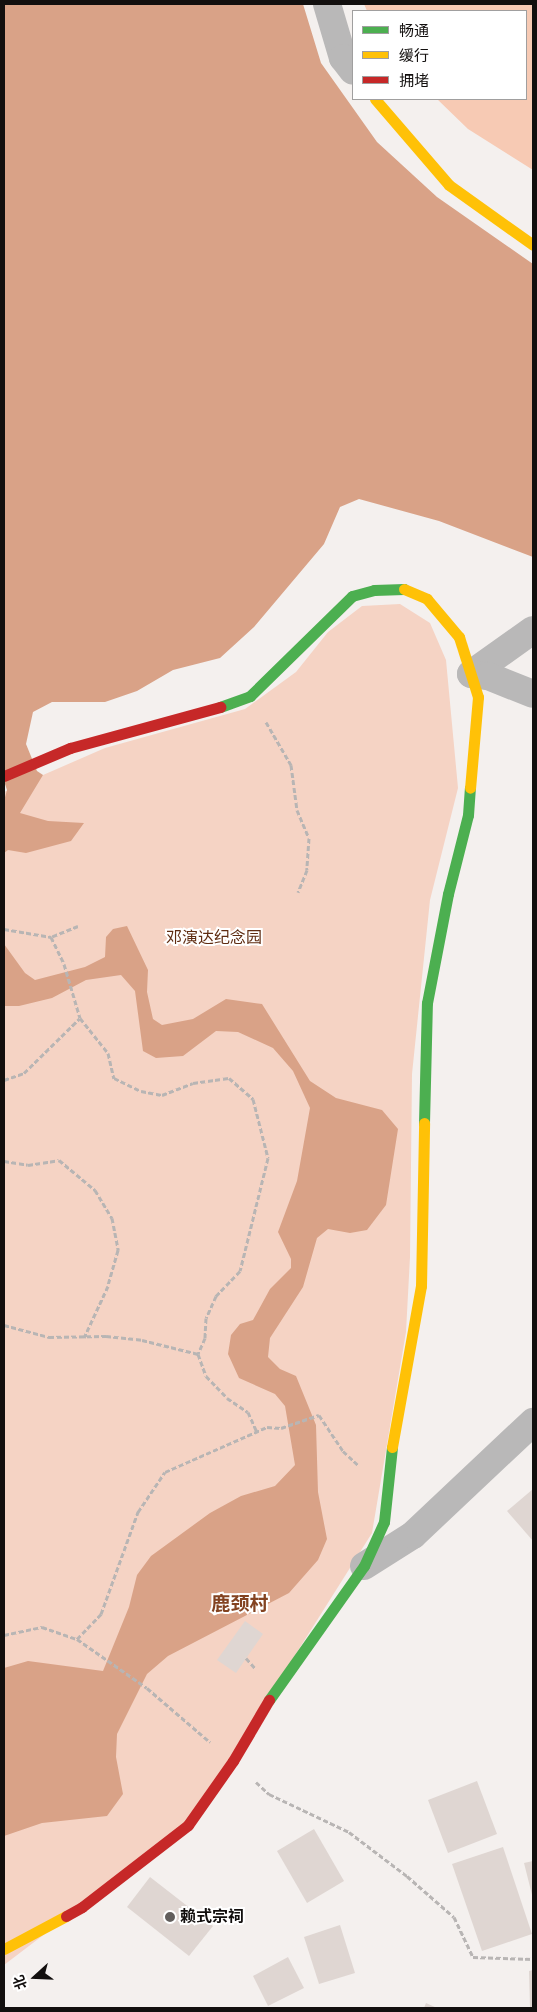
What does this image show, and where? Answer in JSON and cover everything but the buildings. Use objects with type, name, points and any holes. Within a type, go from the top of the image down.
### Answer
[{"type":"street","points":[[327,4],[343,58],[352,70]]},
{"type":"street","points":[[376,100],[449,185],[533,245]]},
{"type":"street","points":[[4,776],[51,758],[70,748],[200,714],[250,696],[352,596],[374,590],[402,588],[427,599],[459,637],[478,696],[468,815],[448,894],[427,1003],[421,1286],[396,1415],[390,1483],[384,1522],[364,1566],[276,1689],[234,1761],[188,1825],[82,1907],[4,1949]]},
{"type":"street","points":[[471,674],[533,630]]},
{"type":"street","points":[[471,674],[488,676],[533,694]]},
{"type":"street","points":[[364,1566],[413,1535],[533,1422]]},
{"type":"path","points":[[250,696],[291,766],[297,810],[309,838],[307,870],[298,892]]},
{"type":"path","points":[[4,929],[51,937],[78,926]]},
{"type":"path","points":[[51,937],[64,964],[80,1018],[108,1054],[114,1078],[141,1091],[162,1095],[193,1083],[229,1078],[253,1099],[268,1158],[240,1271],[216,1296],[206,1318],[205,1338],[198,1354],[206,1376],[227,1398],[248,1412],[257,1432]]},
{"type":"path","points":[[4,1080],[24,1073],[80,1018]]},
{"type":"path","points":[[4,1161],[28,1166],[59,1160],[95,1190],[112,1218],[118,1250],[108,1286],[84,1338]]},
{"type":"path","points":[[4,1325],[49,1337],[84,1338],[106,1336],[142,1340],[198,1354]]},
{"type":"path","points":[[77,1639],[101,1614],[138,1512],[165,1472],[267,1427],[281,1428],[319,1415],[343,1451],[359,1466],[390,1483]]},
{"type":"path","points":[[4,1635],[42,1627],[77,1639],[147,1688],[234,1761],[269,1794],[349,1832],[406,1876],[454,1917],[473,1957],[533,1959]]},
{"type":"green space","name":"邓演达纪念园","points":[[400,604],[430,623],[446,660],[458,788],[430,900],[412,1074],[410,1257],[406,1332],[372,1533],[188,1825],[4,1965],[4,792],[105,748],[245,709],[296,672],[328,632],[362,606]]},
{"type":"shaded area","points":[[4,4],[303,4],[321,63],[377,142],[437,197],[533,264],[533,557],[439,521],[359,499],[340,507],[324,544],[254,627],[220,658],[173,670],[137,691],[105,702],[52,702],[33,712],[26,744],[37,771],[43,775],[20,813],[48,821],[84,823],[71,841],[26,853],[8,850],[4,853],[4,801],[7,790],[4,781]]},
{"type":"shaded area","points":[[364,4],[533,4],[533,170],[468,129],[438,100],[527,100],[527,10],[367,10]]},
{"type":"shaded area","points":[[127,926],[148,970],[147,992],[153,1019],[162,1025],[193,1019],[226,999],[262,1004],[310,1081],[336,1098],[382,1110],[398,1129],[386,1205],[367,1230],[350,1233],[328,1229],[317,1238],[303,1287],[270,1338],[268,1357],[280,1369],[296,1376],[316,1425],[318,1492],[327,1539],[318,1560],[289,1593],[168,1656],[147,1674],[117,1734],[116,1757],[123,1794],[107,1816],[42,1823],[4,1836],[4,1668],[28,1661],[103,1671],[129,1607],[137,1575],[151,1556],[210,1513],[241,1496],[275,1486],[295,1465],[285,1406],[275,1394],[239,1378],[228,1354],[231,1335],[240,1324],[253,1320],[270,1289],[291,1268],[291,1259],[278,1232],[297,1181],[310,1108],[293,1071],[273,1048],[238,1032],[216,1031],[183,1056],[156,1058],[143,1051],[135,991],[121,975],[86,980],[52,998],[19,1006],[4,1006],[4,944],[25,973],[35,980],[85,967],[105,957],[106,937],[113,929]]},
{"type":"traffic: fast","points":[[220,707],[250,696],[352,596],[374,590],[404,589]]},
{"type":"traffic: fast","points":[[424,1123],[427,1003],[448,894],[468,815],[470,788]]},
{"type":"traffic: fast","points":[[269,1700],[364,1566],[384,1522],[392,1447]]},
{"type":"traffic: slow","points":[[376,100],[449,185],[533,245]]},
{"type":"traffic: slow","points":[[404,589],[427,599],[459,637],[478,697],[470,788]]},
{"type":"traffic: slow","points":[[392,1447],[421,1286],[424,1123]]},
{"type":"traffic: slow","points":[[4,1949],[66,1916]]},
{"type":"traffic: jam","points":[[4,776],[70,748],[220,707]]},
{"type":"traffic: jam","points":[[66,1916],[82,1907],[188,1825],[233,1761],[269,1700]]},
{"type":"place","name":"赖式宗祠","points":[[170,1917]]},
{"type":"district","name":"鹿颈村","points":[[240,1605]]}]
